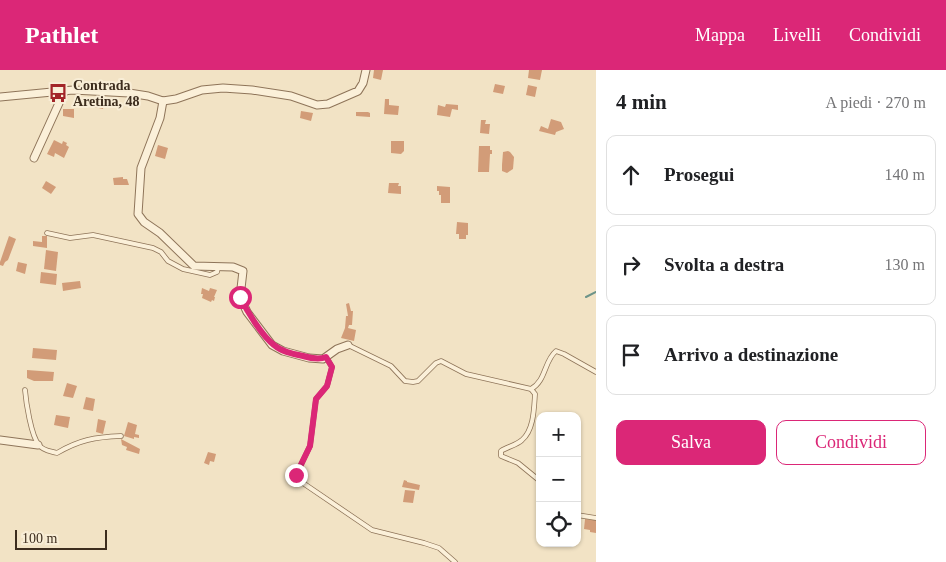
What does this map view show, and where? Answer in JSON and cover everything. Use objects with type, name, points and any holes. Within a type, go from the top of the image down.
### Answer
[{"type":"street","points":[[0,97],[65,90],[148,96],[163,101],[176,99],[202,90],[224,88],[291,96],[317,105],[328,104],[358,91],[363,83],[366,70]]},
{"type":"street","points":[[34,158],[65,90]]},
{"type":"street","points":[[163,101],[160,118],[141,168],[138,214],[144,222],[160,233],[194,266],[233,267],[243,271],[240,297],[247,312],[272,345],[283,351],[309,358],[323,359],[336,349],[348,345]]},
{"type":"street","points":[[0,440],[38,445]]},
{"type":"lane","points":[[47,233],[70,238],[93,235],[153,248],[161,252],[168,261],[183,269],[210,275],[217,272],[218,267]]},
{"type":"lane","points":[[348,345],[391,366],[405,381],[418,381],[436,363],[441,361],[466,374],[531,389],[535,394],[533,415],[528,433],[521,441],[507,446],[501,451],[501,456],[518,463],[536,478]]},
{"type":"lane","points":[[531,389],[535,387],[542,377],[552,355],[556,351],[596,372]]},
{"type":"lane","points":[[326,357],[332,367],[327,386],[316,399],[310,446],[296,475],[300,481],[372,530],[439,548],[455,562]]},
{"type":"lane","points":[[25,390],[28,414],[38,445],[44,450],[57,453],[73,443],[97,437],[121,436]]},
{"type":"lane","points":[[581,516],[596,518]]},
{"type":"building","points":[[374,70],[383,70],[381,80],[373,78]]},
{"type":"building","points":[[529,70],[542,70],[540,80],[528,78]]},
{"type":"building","points":[[495,84],[505,86],[503,94],[493,92]]},
{"type":"building","points":[[528,85],[537,87],[535,97],[526,95]]},
{"type":"building","points":[[95,98],[104,99],[103,109],[94,107]]},
{"type":"building","points":[[385,99],[389,99],[389,105],[399,106],[398,115],[384,114]]},
{"type":"building","points":[[446,104],[458,105],[458,110],[452,109],[450,117],[437,115],[438,105],[445,107]]},
{"type":"building","points":[[63,109],[74,109],[74,118],[63,116]]},
{"type":"building","points":[[301,111],[313,113],[311,121],[300,118]]},
{"type":"building","points":[[356,112],[368,112],[370,117],[356,116]]},
{"type":"building","points":[[551,119],[561,122],[564,129],[556,132],[555,135],[539,131],[541,126],[548,129]]},
{"type":"building","points":[[481,120],[486,120],[485,124],[490,124],[489,134],[480,133]]},
{"type":"building","points":[[54,140],[62,144],[63,141],[67,143],[66,145],[69,147],[64,158],[55,153],[54,157],[47,154]]},
{"type":"building","points":[[391,141],[404,141],[404,151],[401,154],[391,153]]},
{"type":"building","points":[[158,145],[168,148],[165,159],[155,156]]},
{"type":"building","points":[[479,146],[490,146],[490,150],[492,150],[489,172],[478,172]]},
{"type":"building","points":[[508,151],[514,157],[513,169],[507,173],[502,171],[502,165],[503,152]]},
{"type":"building","points":[[123,177],[123,179],[127,179],[129,185],[114,185],[113,178]]},
{"type":"building","points":[[46,181],[56,187],[51,194],[42,188]]},
{"type":"building","points":[[389,183],[399,183],[398,186],[401,186],[401,194],[388,193]]},
{"type":"building","points":[[437,186],[450,187],[450,203],[441,203],[441,195],[437,191]]},
{"type":"building","points":[[457,222],[468,223],[466,239],[459,239],[459,234],[456,234]]},
{"type":"building","points":[[9,236],[16,239],[8,260],[3,266],[0,265],[0,262]]},
{"type":"building","points":[[42,236],[47,236],[47,248],[33,246],[33,241],[42,242]]},
{"type":"building","points":[[46,250],[58,252],[56,271],[44,269]]},
{"type":"building","points":[[18,262],[27,264],[25,274],[16,271]]},
{"type":"building","points":[[41,272],[57,274],[56,285],[40,283]]},
{"type":"building","points":[[80,281],[81,288],[63,291],[62,283]]},
{"type":"building","points":[[202,288],[209,291],[210,288],[217,290],[214,301],[212,300],[211,302],[202,298]]},
{"type":"building","points":[[349,303],[351,311],[353,311],[352,325],[349,325],[348,328],[356,330],[354,341],[341,338],[345,328],[346,316],[348,316],[346,304]]},
{"type":"building","points":[[33,348],[57,350],[56,360],[32,358]]},
{"type":"building","points":[[27,370],[54,372],[53,381],[34,381],[27,378]]},
{"type":"building","points":[[67,383],[77,386],[73,398],[63,396]]},
{"type":"building","points":[[86,397],[95,399],[93,411],[83,409]]},
{"type":"building","points":[[56,415],[70,417],[68,428],[54,425]]},
{"type":"building","points":[[98,419],[106,421],[103,434],[96,432]]},
{"type":"building","points":[[128,422],[137,425],[135,434],[139,435],[139,438],[134,437],[134,439],[124,436]]},
{"type":"building","points":[[121,439],[140,449],[139,454],[126,450],[127,447],[122,445]]},
{"type":"building","points":[[208,452],[216,454],[214,462],[210,461],[209,465],[204,463]]},
{"type":"building","points":[[404,480],[420,485],[419,490],[402,487]]},
{"type":"building","points":[[405,490],[415,491],[413,503],[403,502]]},
{"type":"building","points":[[585,519],[596,520],[596,533],[584,529]]},
{"type":"waterway","points":[[586,297],[596,292]]},
{"type":"place","name":"Contrada Aretina, 48","points":[[58,93]]},
{"type":"route","points":[[240,297],[247,312],[272,345],[283,351],[309,358],[323,359],[326,357],[332,367],[327,386],[316,399],[310,446],[296,475]]}]
